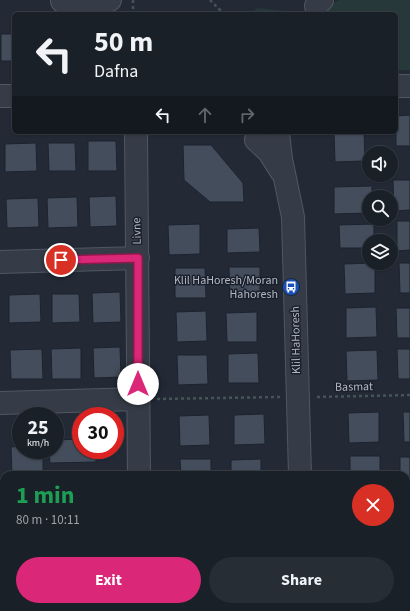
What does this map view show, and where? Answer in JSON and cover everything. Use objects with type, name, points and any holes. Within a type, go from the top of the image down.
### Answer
[{"type":"street","points":[[62,1],[110,0]]},
{"type":"street","points":[[398,86],[410,86]]},
{"type":"street","points":[[0,96],[12,96]]},
{"type":"street","name":"Livne","points":[[136,134],[139,471]]},
{"type":"street","points":[[249,136],[268,139],[276,134]]},
{"type":"street","name":"Klil HaHoresh","points":[[279,134],[282,159],[293,217],[300,471]]},
{"type":"street","name":"Klil HaHoresh","points":[[249,136],[269,152],[286,181]]},
{"type":"street","points":[[0,262],[138,258]]},
{"type":"street","points":[[0,403],[138,399]]},
{"type":"path","points":[[133,0],[133,12]]},
{"type":"path","points":[[210,0],[222,12]]},
{"type":"path","name":"Basmat","points":[[138,399],[410,395]]},
{"type":"shaded area","points":[[339,0],[410,0],[410,70],[398,70],[398,12],[316,12]]},
{"type":"shaded area","points":[[257,8],[293,12],[253,12]]},
{"type":"building","points":[[1,34],[12,34],[12,61],[1,61]]},
{"type":"building","points":[[410,115],[410,146],[396,146],[396,134],[398,134],[398,116]]},
{"type":"building","points":[[334,134],[364,134],[364,146],[362,146],[362,161],[335,162]]},
{"type":"building","points":[[88,141],[116,141],[117,171],[88,171]]},
{"type":"building","points":[[36,143],[37,171],[5,172],[5,144]]},
{"type":"building","points":[[48,143],[75,143],[76,171],[49,171]]},
{"type":"building","points":[[183,145],[211,145],[243,183],[244,202],[210,202],[184,180]]},
{"type":"building","points":[[398,180],[410,180],[410,210],[398,211],[398,190],[393,190],[393,182],[398,182]]},
{"type":"building","points":[[372,186],[372,190],[362,190],[362,213],[334,214],[334,187]]},
{"type":"building","points":[[116,196],[117,226],[90,227],[89,197]]},
{"type":"building","points":[[77,197],[78,227],[48,228],[47,198]]},
{"type":"building","points":[[38,198],[39,227],[7,228],[6,199]]},
{"type":"building","points":[[398,221],[410,221],[410,250],[398,251]]},
{"type":"building","points":[[200,224],[200,254],[169,255],[168,225]]},
{"type":"building","points":[[362,224],[362,226],[374,226],[374,234],[362,234],[362,248],[340,248],[339,225]]},
{"type":"building","points":[[259,228],[260,252],[227,253],[227,229]]},
{"type":"building","points":[[362,263],[362,270],[375,270],[375,293],[345,294],[344,264]]},
{"type":"building","points":[[399,263],[410,263],[410,293],[400,293]]},
{"type":"building","points":[[229,267],[260,267],[260,297],[230,297]]},
{"type":"building","points":[[175,268],[205,268],[206,298],[175,298]]},
{"type":"building","points":[[120,292],[121,322],[93,323],[92,293]]},
{"type":"building","points":[[40,294],[41,322],[9,323],[9,295]]},
{"type":"building","points":[[52,294],[79,294],[80,322],[52,323]]},
{"type":"building","points":[[376,307],[377,337],[346,338],[346,308]]},
{"type":"building","points":[[396,308],[410,308],[410,338],[397,338]]},
{"type":"building","points":[[206,311],[207,341],[177,342],[176,312]]},
{"type":"building","points":[[257,312],[257,342],[227,342],[226,313]]},
{"type":"building","points":[[120,347],[121,377],[94,378],[93,348]]},
{"type":"building","points":[[81,348],[81,379],[52,379],[51,349]]},
{"type":"building","points":[[42,349],[43,379],[11,379],[10,350]]},
{"type":"building","points":[[397,349],[410,349],[410,379],[398,379]]},
{"type":"building","points":[[377,350],[378,380],[347,381],[346,351]]},
{"type":"building","points":[[258,353],[259,383],[228,383],[228,354]]},
{"type":"building","points":[[177,355],[207,355],[208,384],[178,385]]},
{"type":"building","points":[[379,412],[379,442],[349,443],[348,413]]},
{"type":"building","points":[[403,412],[410,412],[410,442],[404,442]]},
{"type":"building","points":[[264,414],[265,444],[234,445],[234,415]]},
{"type":"building","points":[[209,415],[210,445],[180,446],[179,416]]},
{"type":"building","points":[[72,439],[72,459],[96,459],[96,462],[50,463],[50,459],[64,459],[64,440]]},
{"type":"building","points":[[11,447],[12,459],[43,459],[43,471],[12,471]]},
{"type":"building","points":[[350,456],[380,456],[380,471],[350,471]]},
{"type":"building","points":[[400,457],[410,457],[410,471],[400,471]]},
{"type":"building","points":[[180,459],[211,459],[211,471],[181,471]]},
{"type":"building","points":[[261,459],[261,471],[231,471],[231,460]]},
{"type":"place","name":"Klil HaHoresh/Moran Hahoresh","points":[[291,287]]},
{"type":"route","points":[[61,260],[138,258],[138,384]]}]
